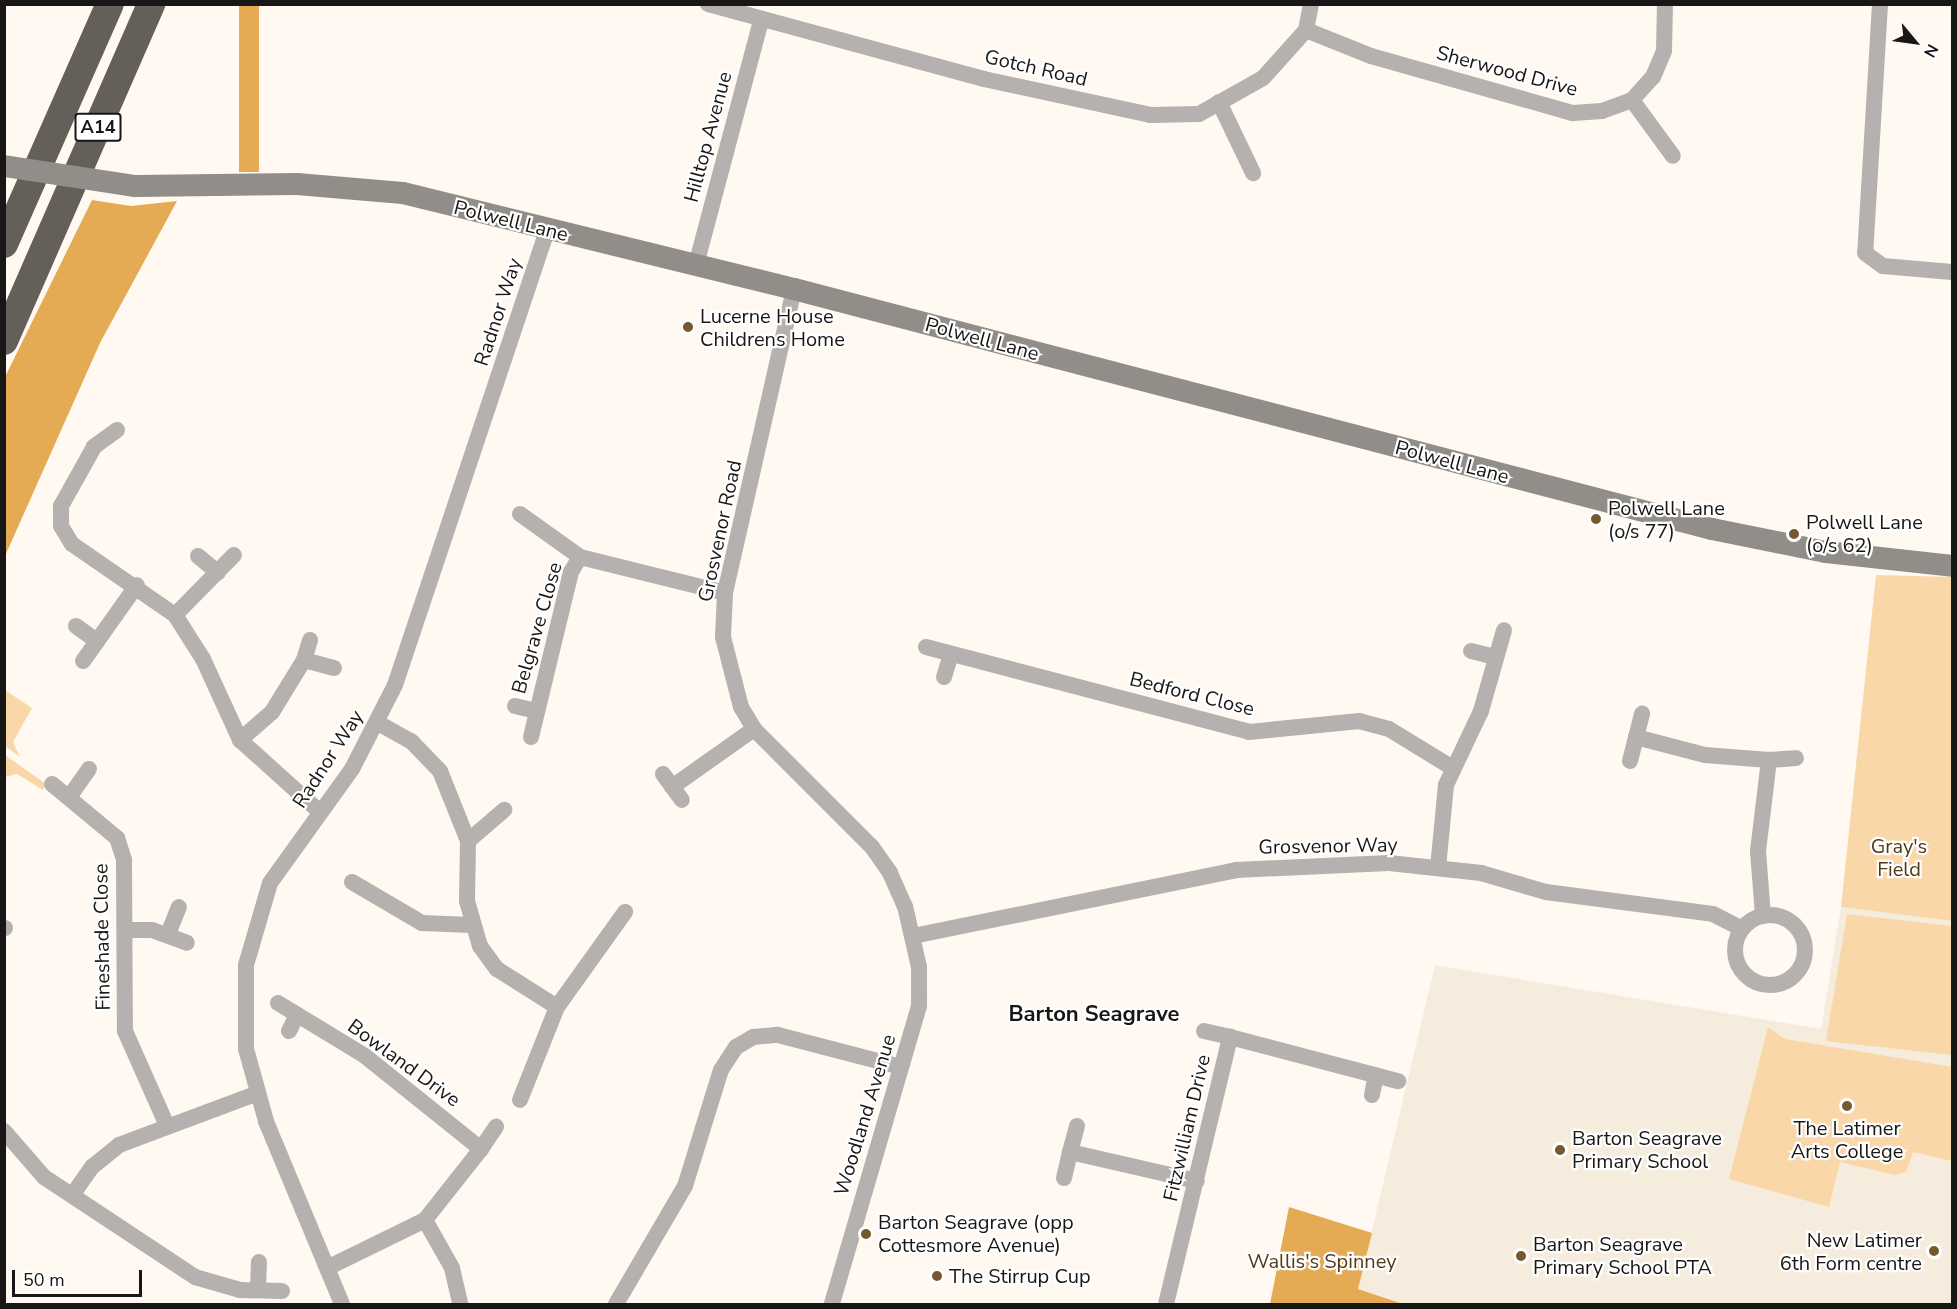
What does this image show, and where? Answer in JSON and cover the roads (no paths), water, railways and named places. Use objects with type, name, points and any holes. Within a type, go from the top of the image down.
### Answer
[{"type":"highway","name":"A14","points":[[4,244],[110,4]]},
{"type":"highway","name":"A14","points":[[4,341],[151,4]]},
{"type":"street","name":"Gotch Road","points":[[708,4],[761,20],[1150,116],[1199,114],[1263,78],[1306,30]]},
{"type":"street","points":[[1306,30],[1311,4]]},
{"type":"street","name":"Sherwood Drive","points":[[1306,30],[1371,56],[1573,112],[1602,111],[1632,100],[1653,77],[1664,51],[1665,4]]},
{"type":"street","points":[[1880,4],[1865,253],[1883,266],[1953,272]]},
{"type":"street","name":"Hilltop Avenue","points":[[696,265],[761,20]]},
{"type":"street","points":[[1632,100],[1673,156]]},
{"type":"street","points":[[1219,102],[1253,174]]},
{"type":"street","name":"Polwell Lane","points":[[4,166],[135,186],[297,184],[403,194],[547,231],[794,289],[1712,529],[1826,552],[1953,566]]},
{"type":"street","name":"Radnor Way","points":[[342,1305],[258,1093],[246,1049],[246,965],[270,883],[378,723],[416,631],[547,231]]},
{"type":"street","name":"Grosvenor Road","points":[[794,289],[725,593],[723,637],[741,707],[754,729],[872,847],[890,873],[913,936]]},
{"type":"street","points":[[117,430],[94,447],[61,506],[61,526],[72,544],[137,585],[175,615],[203,658],[240,740],[320,812]]},
{"type":"street","points":[[520,514],[580,557],[725,593]]},
{"type":"street","points":[[175,615],[234,555]]},
{"type":"street","points":[[198,556],[218,573]]},
{"type":"street","name":"Belgrave Close","points":[[531,737],[571,572],[580,557]]},
{"type":"street","points":[[82,661],[137,585]]},
{"type":"street","points":[[76,626],[97,641]]},
{"type":"street","points":[[1438,868],[1451,767],[1481,711],[1504,630]]},
{"type":"street","points":[[240,740],[272,712],[304,660],[310,640]]},
{"type":"street","name":"Bedford Close","points":[[926,647],[1249,732],[1359,721],[1389,729],[1451,767]]},
{"type":"street","points":[[1471,651],[1495,657]]},
{"type":"street","points":[[944,677],[951,654]]},
{"type":"street","points":[[304,660],[334,668]]},
{"type":"street","name":"Belgrave Close","points":[[515,706],[536,711]]},
{"type":"street","points":[[1630,761],[1642,714]]},
{"type":"street","points":[[378,723],[411,741],[440,771],[468,841],[471,925],[497,969],[557,1007]]},
{"type":"street","points":[[672,787],[754,729]]},
{"type":"street","points":[[1636,737],[1705,756],[1796,758]]},
{"type":"street","points":[[1764,916],[1758,851],[1769,759]]},
{"type":"street","points":[[70,796],[89,769]]},
{"type":"street","name":"Fineshade Close","points":[[52,784],[70,796],[117,838],[124,860],[125,1031],[167,1126]]},
{"type":"street","points":[[468,841],[504,810]]},
{"type":"street","name":"Grosvenor Way","points":[[913,936],[1236,870],[1389,863],[1481,873],[1545,892],[1713,914],[1741,928]]},
{"type":"street","points":[[352,882],[372,885],[422,923],[471,925]]},
{"type":"street","points":[[168,934],[179,907]]},
{"type":"street","points":[[520,1100],[557,1007],[625,912]]},
{"type":"street","points":[[1764,916],[1785,918],[1805,943],[1804,962],[1785,983],[1764,986],[1744,974],[1735,952],[1741,928],[1764,916]]},
{"type":"street","points":[[125,930],[168,934],[188,944]]},
{"type":"street","name":"Woodland Avenue","points":[[832,1305],[919,1006],[913,936]]},
{"type":"street","name":"Bowland Drive","points":[[278,1003],[365,1056],[481,1149]]},
{"type":"street","points":[[289,1031],[297,1015]]},
{"type":"street","points":[[1204,1031],[1230,1037]]},
{"type":"street","points":[[616,1305],[681,1196],[721,1070],[736,1047],[753,1037],[778,1035],[901,1067]]},
{"type":"street","name":"Fitzwilliam Drive","points":[[1166,1305],[1230,1037],[1398,1081]]},
{"type":"street","points":[[1372,1095],[1376,1076]]},
{"type":"street","points":[[73,1194],[92,1167],[119,1145],[258,1093]]},
{"type":"street","points":[[1064,1178],[1077,1126]]},
{"type":"street","points":[[327,1268],[425,1220],[496,1127]]},
{"type":"street","points":[[4,1131],[44,1177],[195,1276],[258,1289],[282,1291]]},
{"type":"street","points":[[1070,1152],[1197,1181]]},
{"type":"street","points":[[425,1220],[452,1268],[460,1305]]},
{"type":"street","points":[[258,1289],[259,1262]]},
{"type":"place","name":"Lucerne House Childrens Home","points":[[688,327]]},
{"type":"place","name":"Polwell Lane (o/s 77)","points":[[1596,519]]},
{"type":"place","name":"Polwell Lane (o/s 62)","points":[[1794,534]]},
{"type":"place","name":"The Latimer Arts College","points":[[1847,1106]]},
{"type":"place","name":"Barton Seagrave Primary School","points":[[1560,1150]]},
{"type":"place","name":"Barton Seagrave (opp Cottesmore Avenue)","points":[[866,1234]]},
{"type":"place","name":"New Latimer 6th Form centre","points":[[1934,1251]]},
{"type":"place","name":"Barton Seagrave Primary School PTA","points":[[1521,1256]]},
{"type":"place","name":"The Stirrup Cup","points":[[937,1276]]},
{"type":"district","name":"Barton Seagrave","points":[[1094,1015]]},
{"type":"park label","name":"Gray's Field","points":[[1899,858]]},
{"type":"park label","name":"Wallis's Spinney","points":[[1322,1261]]}]
